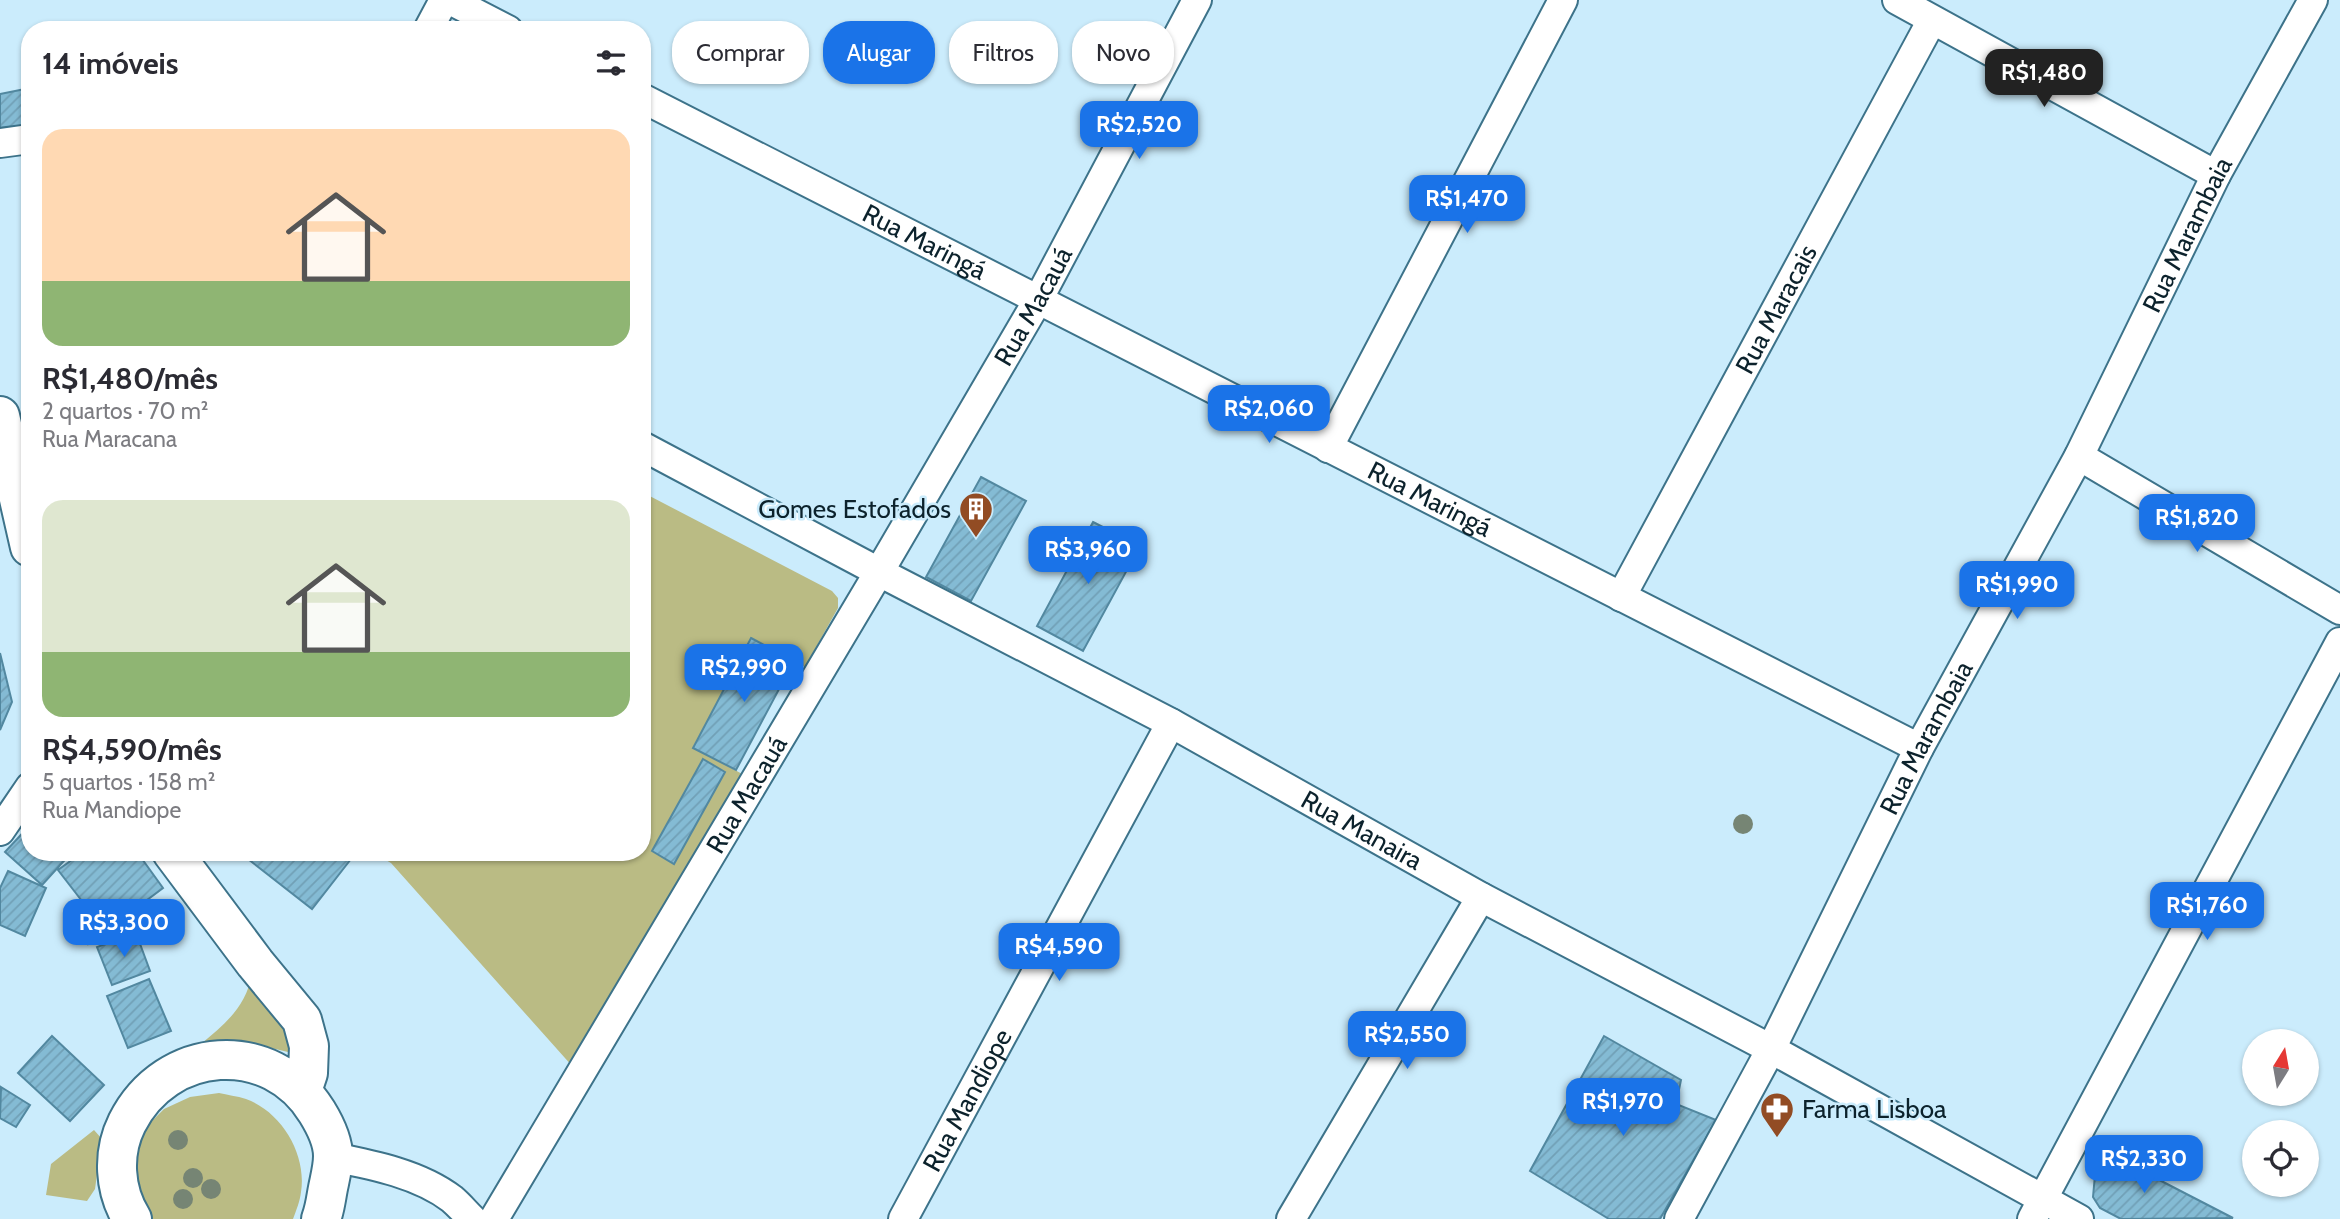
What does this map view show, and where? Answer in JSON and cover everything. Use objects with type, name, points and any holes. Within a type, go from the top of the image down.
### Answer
[{"type":"main road","points":[[0,416],[21,508]]},
{"type":"main road","points":[[179,861],[302,1020],[310,1046],[308,1073],[302,1091]]},
{"type":"main road","points":[[132,1219],[124,1205],[116,1171],[121,1136],[136,1104],[161,1079],[193,1064],[228,1059],[263,1066],[294,1084],[302,1091],[324,1124],[333,1157],[321,1217]]},
{"type":"street","points":[[433,21],[444,0]]},
{"type":"street","points":[[450,0],[491,21]]},
{"type":"street","points":[[1328,448],[1563,0]]},
{"type":"street","points":[[1897,0],[2216,175]]},
{"type":"street","name":"Rua Marambaia","points":[[1679,1219],[1771,1049],[1919,748],[2080,456],[2216,175],[2314,0]]},
{"type":"street","name":"Rua Macauá","points":[[494,1219],[1038,300],[1192,2]]},
{"type":"street","name":"Rua Maracais","points":[[1621,597],[1932,20]]},
{"type":"street","name":"Rua Maringá","points":[[651,103],[1919,748]]},
{"type":"street","points":[[0,143],[21,140]]},
{"type":"street","name":"Rua Manaira","points":[[651,451],[1171,723],[1481,897],[1771,1049],[2037,1209],[2079,1219]]},
{"type":"street","points":[[2080,456],[2340,610]]},
{"type":"street","points":[[2037,1209],[2340,642]]},
{"type":"street","name":"Rua Mandiope","points":[[903,1219],[1171,723]]},
{"type":"street","points":[[0,831],[21,800]]},
{"type":"street","points":[[1291,1219],[1481,897]]},
{"type":"street","points":[[333,1157],[369,1164],[427,1183],[454,1200],[471,1219]]},
{"type":"green space","points":[[651,497],[832,591],[838,598],[838,608],[805,667],[752,638],[693,747],[744,775],[573,1067],[388,861],[651,861]]},
{"type":"green space","points":[[252,974],[295,1045],[292,1053],[251,1043],[201,1044],[226,1022],[240,1005]]},
{"type":"green space","points":[[219,1093],[259,1105],[281,1124],[289,1136],[296,1150],[302,1178],[300,1199],[293,1219],[137,1219],[131,1155],[144,1129],[164,1109],[190,1097]]},
{"type":"green space","points":[[94,1130],[102,1139],[95,1189],[87,1201],[46,1195],[51,1164]]},
{"type":"building","points":[[21,90],[21,129],[0,133],[0,94]]},
{"type":"building","name":"Gomes Estofados","points":[[981,477],[1026,501],[971,601],[926,577]]},
{"type":"building","points":[[1093,522],[1140,546],[1083,651],[1037,626]]},
{"type":"building","points":[[751,638],[794,661],[736,770],[693,748]]},
{"type":"building","points":[[0,653],[12,702],[0,730]]},
{"type":"building","points":[[703,759],[725,772],[674,864],[652,851]]},
{"type":"building","points":[[21,835],[21,861],[64,861],[42,885],[5,852]]},
{"type":"building","points":[[70,861],[144,861],[163,888],[88,944],[68,917],[85,905],[58,870]]},
{"type":"building","points":[[251,861],[349,861],[312,909]]},
{"type":"building","points":[[8,871],[46,888],[25,936],[0,925],[0,888]]},
{"type":"building","points":[[136,933],[150,971],[112,985],[97,947]]},
{"type":"building","points":[[149,979],[171,1031],[128,1048],[107,996]]},
{"type":"building","points":[[52,1036],[104,1085],[70,1121],[18,1073]]},
{"type":"building","points":[[1604,1036],[1681,1080],[1676,1104],[1716,1120],[1660,1219],[1609,1219],[1530,1171]]},
{"type":"building","points":[[1,1087],[30,1105],[16,1127],[0,1118]]},
{"type":"building","points":[[2107,1153],[2233,1218],[2121,1219],[2100,1208],[2093,1197],[2095,1175]]},
{"type":"place","name":"Gomes Estofados","points":[[976,539]]},
{"type":"place","name":"Farma Lisboa","points":[[1777,1139]]}]
